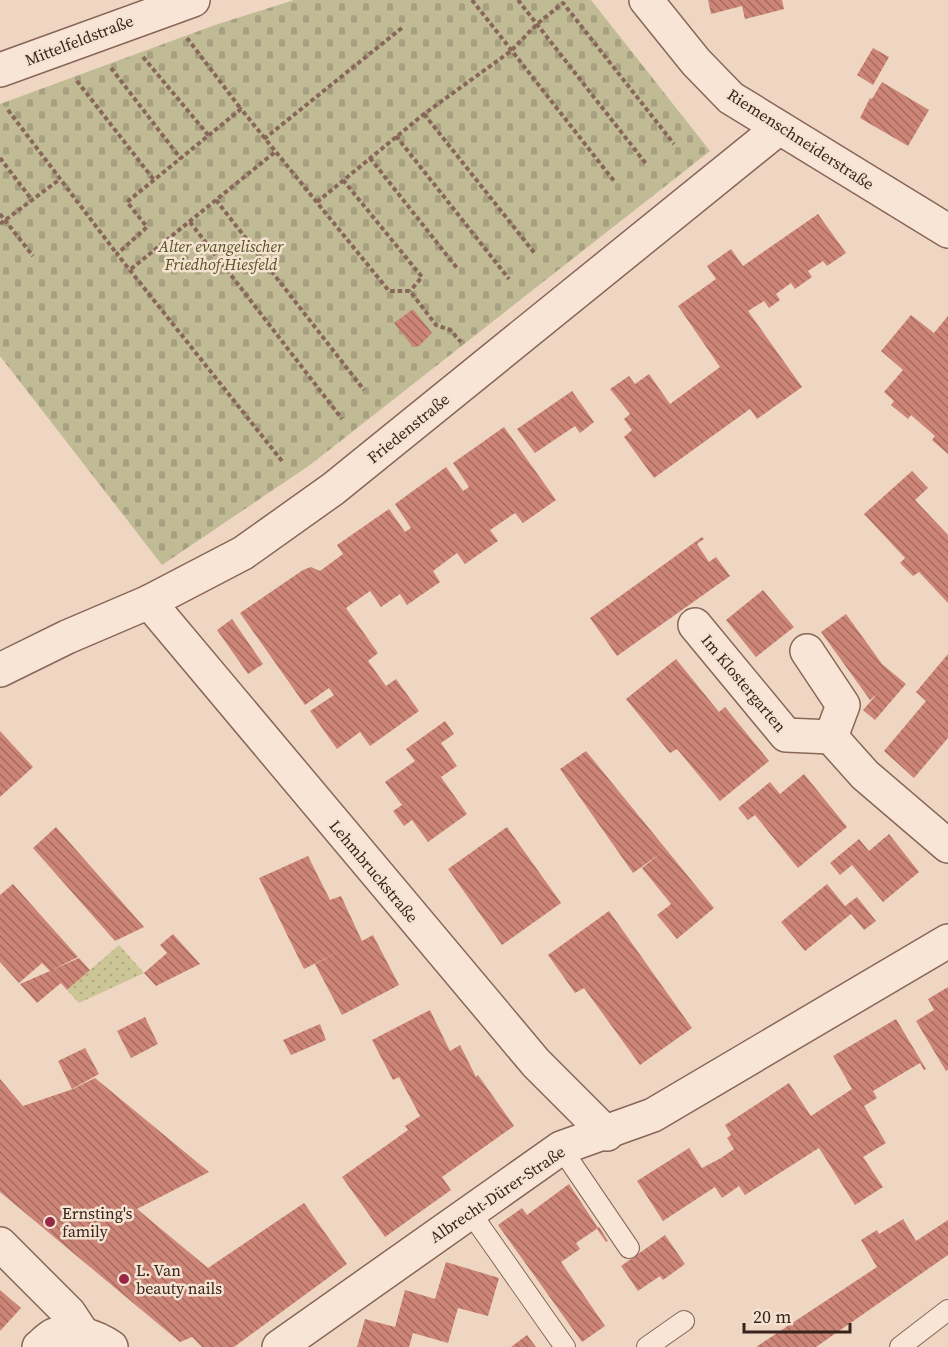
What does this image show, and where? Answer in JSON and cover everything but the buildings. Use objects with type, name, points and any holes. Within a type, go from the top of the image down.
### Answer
[{"type":"street","name":"Riemenschneiderstraße","points":[[646,0],[696,62],[731,98],[948,231]]},
{"type":"street","name":"Mittelfeldstraße","points":[[0,70],[179,4]]},
{"type":"street","name":"Friedenstraße","points":[[0,670],[67,637],[148,602],[243,553],[333,489],[779,128]]},
{"type":"street","name":"Lehmbruckstraße","points":[[148,602],[536,1063],[607,1134]]},
{"type":"street","name":"Im Klostergarten","points":[[695,625],[786,735],[831,737]]},
{"type":"street","points":[[807,651],[843,705],[831,737],[865,775],[948,846]]},
{"type":"street","name":"Albrecht-Dürer-Straße","points":[[279,1347],[561,1148],[607,1134],[653,1115],[948,941]]},
{"type":"street","points":[[0,1245],[97,1341]]},
{"type":"street","points":[[39,1347],[55,1335],[97,1341]]},
{"type":"lane","points":[[561,1148],[629,1248]]},
{"type":"lane","points":[[470,1212],[565,1347]]},
{"type":"lane","points":[[900,1347],[948,1310]]},
{"type":"lane","points":[[647,1347],[684,1321]]},
{"type":"path","points":[[472,0],[614,181]]},
{"type":"path","points":[[518,0],[647,165]]},
{"type":"path","points":[[316,202],[424,114],[511,51],[562,2],[675,144]]},
{"type":"path","points":[[179,4],[242,109],[264,139],[389,291],[410,291],[422,277],[344,180]]},
{"type":"path","points":[[264,139],[403,27]]},
{"type":"path","points":[[143,57],[209,136]]},
{"type":"path","points":[[111,68],[181,159]]},
{"type":"path","points":[[77,81],[154,180]]},
{"type":"path","points":[[117,254],[147,227],[127,202],[242,109]]},
{"type":"path","points":[[8,110],[117,254],[282,461]]},
{"type":"path","points":[[424,114],[536,255]]},
{"type":"path","points":[[396,136],[509,279]]},
{"type":"path","points":[[131,269],[275,152]]},
{"type":"path","points":[[0,158],[32,200]]},
{"type":"path","points":[[370,158],[457,268]]},
{"type":"path","points":[[0,224],[60,179]]},
{"type":"path","points":[[216,200],[364,390]]},
{"type":"path","points":[[0,214],[33,256]]},
{"type":"path","points":[[190,222],[342,418]]},
{"type":"path","points":[[410,291],[436,325],[450,330],[483,368]]},
{"type":"shaded area","points":[[119,945],[144,973],[79,1003],[67,990]]},
{"type":"green space","name":"Alter evangelischer Friedhof Hiesfeld","points":[[294,0],[591,0],[710,151],[310,465],[162,565],[0,356],[0,104],[215,25]]},
{"type":"place","name":"Ernsting's family","points":[[50,1222]]},
{"type":"place","name":"L. Van beauty nails","points":[[124,1279]]}]
